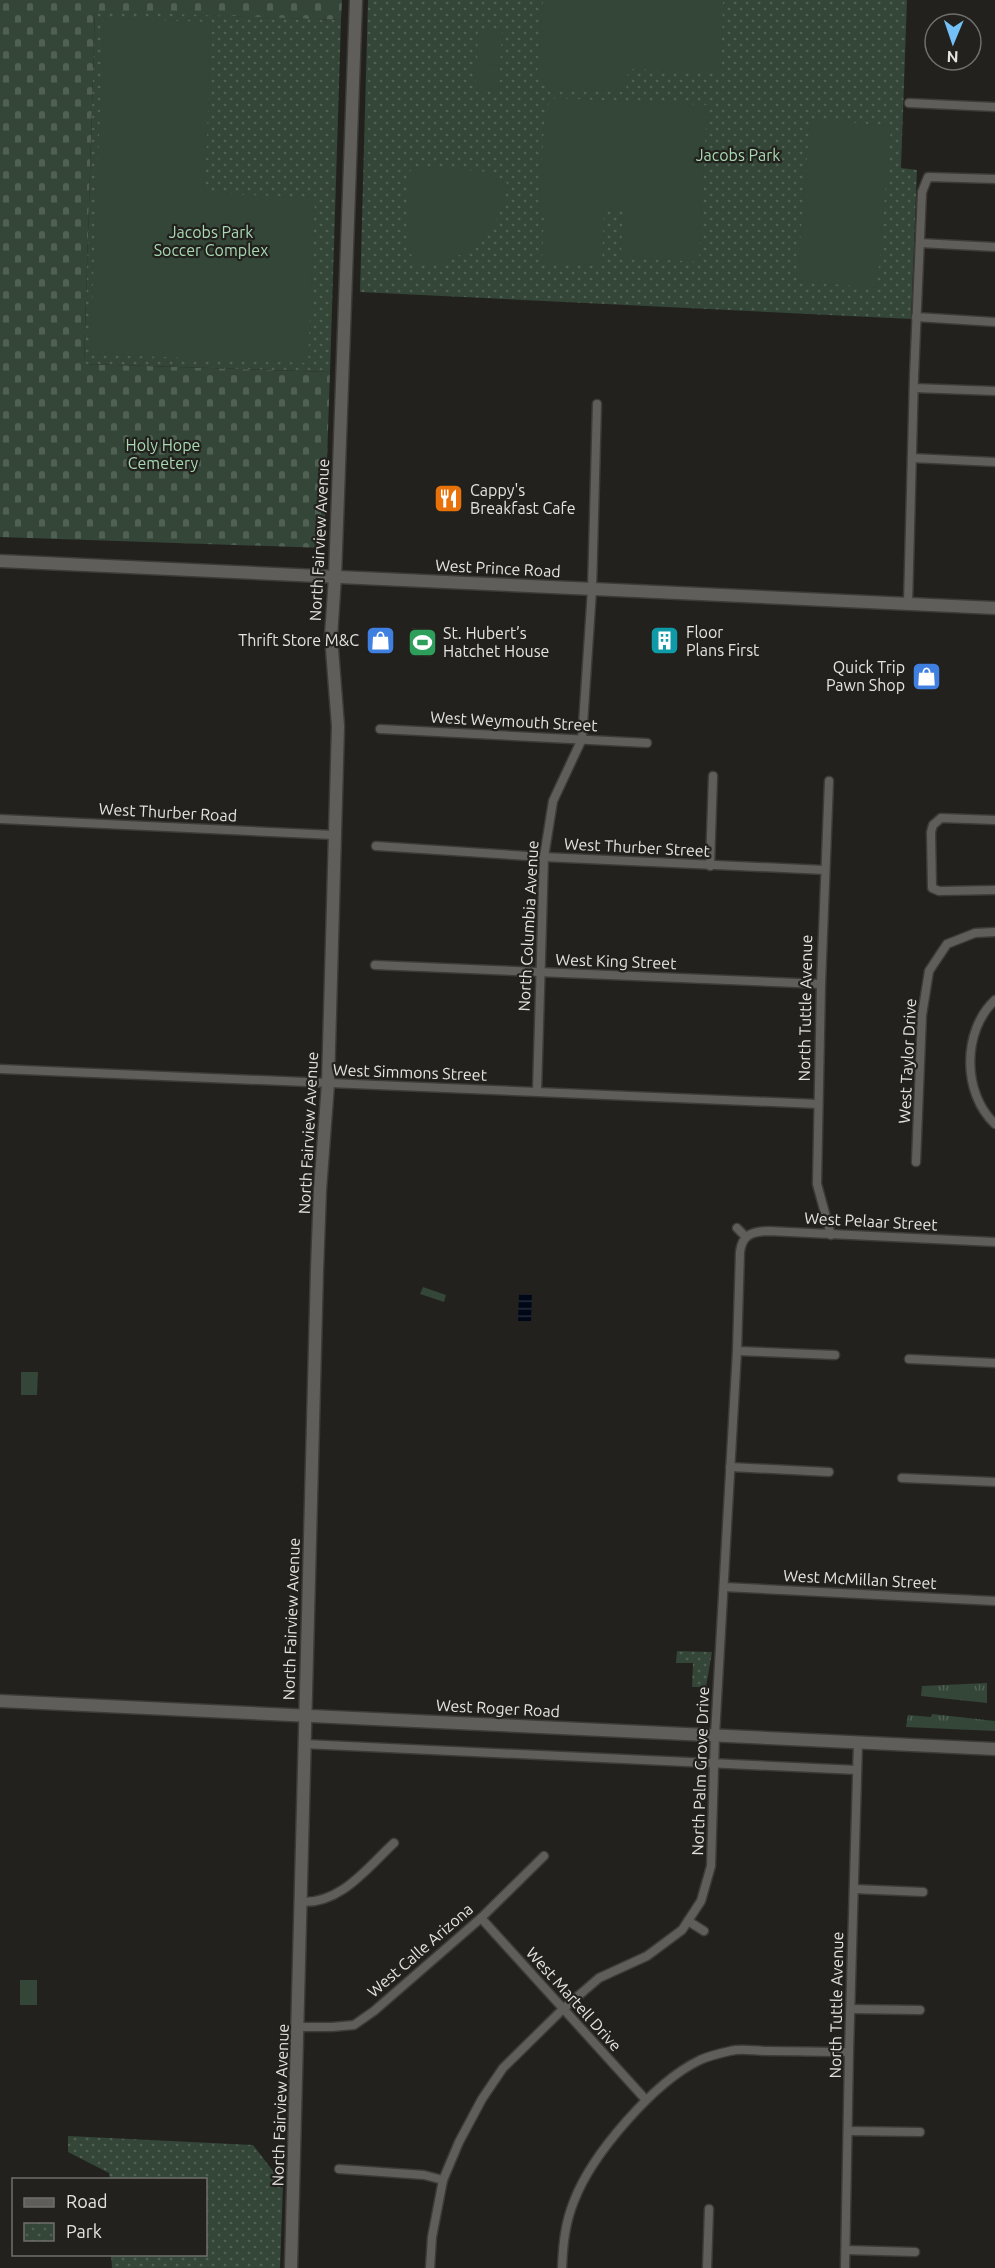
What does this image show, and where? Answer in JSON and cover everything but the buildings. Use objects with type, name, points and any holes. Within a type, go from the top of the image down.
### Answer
[{"type":"street","name":"North Fairview Avenue","points":[[291,2268],[317,1270],[328,1084],[338,726],[331,636],[356,0]]},
{"type":"street","points":[[909,103],[995,107]]},
{"type":"street","points":[[908,604],[922,192],[928,177],[995,179]]},
{"type":"street","points":[[920,243],[995,247]]},
{"type":"street","points":[[916,317],[995,322]]},
{"type":"street","points":[[914,388],[995,391]]},
{"type":"street","name":"North Columbia Avenue","points":[[537,1091],[544,857],[553,801],[582,739],[592,590],[597,404]]},
{"type":"street","points":[[912,458],[995,462]]},
{"type":"street","name":"West Prince Road","points":[[0,561],[995,608]]},
{"type":"street","name":"West Weymouth Street","points":[[380,729],[646,743]]},
{"type":"street","points":[[710,866],[713,776]]},
{"type":"street","name":"North Tuttle Avenue","points":[[829,781],[820,984],[816,1184],[831,1235]]},
{"type":"street","points":[[995,819],[942,818],[933,825],[931,832],[932,888],[939,891],[995,890]]},
{"type":"street","name":"West Thurber Road","points":[[0,819],[334,835]]},
{"type":"street","name":"West Thurber Street","points":[[376,846],[710,866],[825,870]]},
{"type":"street","name":"West Taylor Drive","points":[[916,1162],[922,1015],[929,971],[947,944],[975,933],[995,932]]},
{"type":"street","name":"West King Street","points":[[375,965],[820,984]]},
{"type":"street","points":[[995,1000],[979,1020],[972,1041],[970,1069],[974,1092],[988,1118],[995,1124]]},
{"type":"street","name":"West Simmons Street","points":[[0,1069],[818,1104]]},
{"type":"street","points":[[737,1228],[746,1237]]},
{"type":"street","name":"West Pelaar Street","points":[[746,1237],[760,1231],[995,1242]]},
{"type":"street","name":"North Palm Grove Drive","points":[[430,2268],[432,2237],[443,2180],[459,2142],[482,2099],[503,2068],[563,2009],[599,1978],[647,1956],[682,1930],[701,1901],[711,1866],[715,1735],[737,1351],[740,1252],[742,1242],[746,1237]]},
{"type":"street","points":[[737,1351],[835,1355]]},
{"type":"street","points":[[909,1359],[995,1363]]},
{"type":"street","points":[[730,1467],[829,1472]]},
{"type":"street","points":[[902,1478],[995,1482]]},
{"type":"street","name":"West McMillan Street","points":[[724,1587],[995,1601]]},
{"type":"street","name":"West Roger Road","points":[[0,1701],[995,1749]]},
{"type":"street","name":"North Tuttle Avenue","points":[[845,2268],[858,1743]]},
{"type":"street","points":[[304,1744],[857,1770]]},
{"type":"street","points":[[301,1902],[315,1903],[331,1898],[347,1887],[394,1843]]},
{"type":"street","name":"West Calle Arizona","points":[[298,2027],[354,2025],[374,2011],[481,1918],[543,1856]]},
{"type":"street","points":[[854,1888],[922,1892]]},
{"type":"street","name":"West Martell Drive","points":[[481,1918],[646,2100]]},
{"type":"street","points":[[688,1921],[704,1930]]},
{"type":"street","points":[[851,2009],[920,2010]]},
{"type":"street","points":[[562,2268],[563,2236],[591,2166],[611,2138],[646,2100],[699,2060],[732,2050],[849,2052]]},
{"type":"street","points":[[849,2131],[920,2132]]},
{"type":"street","points":[[339,2169],[424,2175],[443,2180]]},
{"type":"street","points":[[707,2268],[709,2209]]},
{"type":"street","points":[[846,2250],[915,2252]]},
{"type":"green space","name":"Holy Hope Cemetery","points":[[0,0],[342,0],[341,20],[95,12],[84,364],[330,372],[324,548],[0,537]]},
{"type":"green space","name":"Jacobs Park","points":[[368,0],[907,0],[901,168],[917,170],[911,319],[360,292]]},
{"type":"green space","points":[[543,0],[723,0],[721,72],[628,69],[626,92],[548,88],[537,77]]},
{"type":"green space","name":"Jacobs Park Soccer Complex","points":[[95,11],[341,20],[330,372],[84,364]]},
{"type":"green space","name":"Jacobs Park Soccer Complex","points":[[104,18],[211,22],[205,193],[315,198],[308,363],[90,354]]},
{"type":"green space","points":[[478,30],[502,31],[500,65],[477,64]]},
{"type":"green space","points":[[476,65],[500,66],[499,89],[476,88]]},
{"type":"green space","points":[[555,98],[707,105],[699,262],[621,257],[623,207],[604,211],[602,265],[542,262],[544,214],[539,214],[545,108]]},
{"type":"green space","points":[[810,119],[891,126],[877,288],[797,281]]},
{"type":"green space","points":[[416,167],[482,171],[507,183],[501,210],[488,234],[467,252],[441,263],[414,264],[407,239],[407,179],[411,170]]},
{"type":"green space","name":"St. Hubert’s Hatchet House","points":[[412,628],[433,629],[431,657],[411,656]]},
{"type":"green space","points":[[423,1287],[446,1295],[444,1302],[420,1294]]},
{"type":"green space","points":[[21,1372],[38,1372],[37,1395],[21,1395]]},
{"type":"green space","points":[[677,1651],[712,1652],[706,1687],[692,1687],[693,1663],[676,1663]]},
{"type":"green space","points":[[987,1683],[987,1703],[921,1696],[922,1686]]},
{"type":"green space","points":[[932,1714],[995,1721],[995,1731],[906,1727],[908,1715],[931,1717]]},
{"type":"green space","points":[[20,1980],[37,1980],[37,2005],[20,2005]]},
{"type":"green space","points":[[68,2136],[253,2145],[283,2184],[280,2268],[112,2268],[111,2256],[207,2256],[207,2178],[110,2178],[109,2173],[68,2152]]},
{"type":"water","points":[[519,1294],[532,1295],[531,1321],[518,1321]]},
{"type":"place","name":"Cappy's Breakfast Cafe","points":[[449,499]]},
{"type":"place","name":"Thrift Store M&C","points":[[380,640]]},
{"type":"place","name":"Floor Plans First","points":[[665,641]]},
{"type":"place","name":"St. Hubert’s Hatchet House","points":[[422,642]]},
{"type":"place","name":"Quick Trip Pawn Shop","points":[[926,676]]}]
